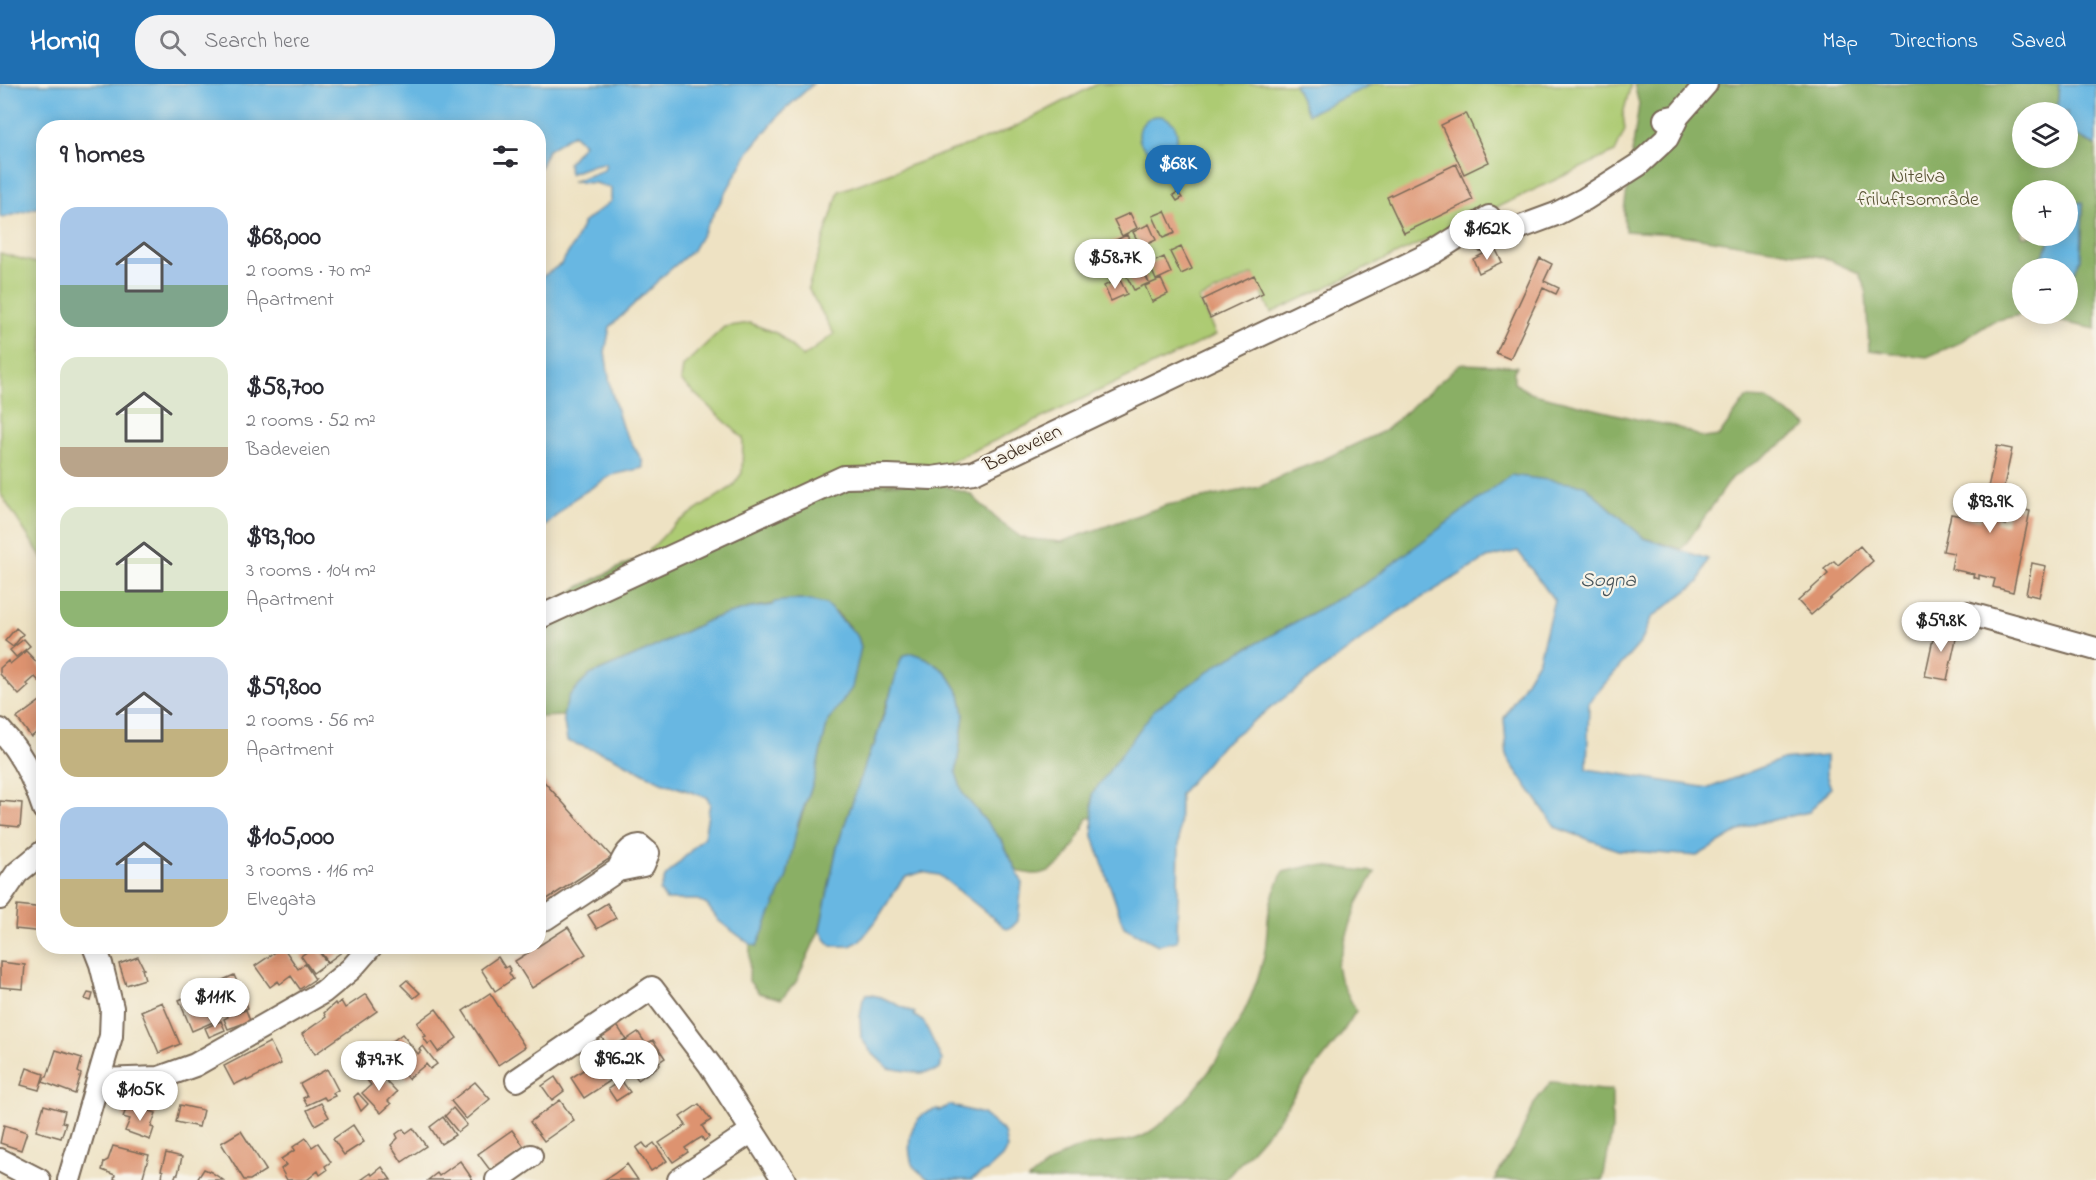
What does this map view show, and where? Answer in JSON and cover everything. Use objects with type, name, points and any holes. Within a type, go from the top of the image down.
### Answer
[{"type":"street","points":[[1462,233],[1486,240],[1556,214],[1585,199],[1638,165],[1667,138],[1672,117],[1706,84]]},
{"type":"street","name":"Badeveien","points":[[546,614],[844,477],[932,478],[974,472],[1434,252],[1489,217]]},
{"type":"street","points":[[1966,613],[2096,649]]},
{"type":"street","points":[[0,730],[8,738],[28,770],[36,790]]},
{"type":"street","points":[[0,898],[17,873],[36,858]]},
{"type":"street","points":[[546,918],[618,870]]},
{"type":"street","points":[[69,1180],[111,1036],[112,1008],[97,954]]},
{"type":"street","points":[[99,1080],[159,1078],[195,1065],[323,992],[351,969],[364,954]]},
{"type":"street","points":[[517,1080],[652,988],[710,1065],[784,1180]]},
{"type":"street","points":[[679,1180],[752,1131]]},
{"type":"street","points":[[497,1180],[531,1156]]},
{"type":"street","points":[[0,1160],[39,1180]]},
{"type":"green space","points":[[1097,84],[1631,84],[1623,114],[1625,130],[1615,152],[1271,313],[1253,274],[1199,299],[1216,335],[931,471],[643,557],[675,524],[732,487],[742,473],[743,438],[681,381],[683,366],[724,327],[750,323],[778,334],[803,357],[834,334],[808,288],[839,191],[1009,130]]},
{"type":"green space","name":"Nitelva friluftsområde","points":[[1634,84],[2059,84],[2058,102],[2012,102],[2012,168],[2078,168],[2078,136],[2096,145],[2096,329],[2072,324],[2078,324],[2078,265],[2081,259],[2083,203],[2078,204],[2078,180],[2012,180],[2012,246],[2047,246],[2045,253],[2040,258],[2012,258],[2012,317],[1993,321],[1959,343],[1927,357],[1869,350],[1866,292],[1859,273],[1822,257],[1674,234],[1625,231],[1624,210],[1639,104]]},
{"type":"green space","points":[[0,253],[36,263],[36,548],[0,493]]},
{"type":"green space","points":[[1460,364],[1517,366],[1514,371],[1514,383],[1530,393],[1674,426],[1704,438],[1719,436],[1746,398],[1766,399],[1808,426],[1732,478],[1682,549],[1644,538],[1584,485],[1365,584],[1222,662],[1092,794],[1093,817],[1088,818],[1069,854],[1055,868],[1046,872],[1036,874],[1017,871],[1002,841],[963,794],[956,773],[964,715],[960,694],[946,672],[926,658],[887,701],[874,746],[871,748],[837,847],[820,929],[796,982],[781,999],[759,993],[749,981],[750,944],[757,945],[813,783],[828,721],[839,705],[861,647],[858,637],[837,613],[799,599],[751,608],[711,619],[644,652],[590,675],[569,696],[563,716],[546,717],[546,609],[577,588],[626,564],[711,534],[819,488],[932,482],[970,494],[1000,522],[1022,538],[1061,542],[1167,505],[1260,487],[1384,431]]},
{"type":"green space","points":[[1314,865],[1375,872],[1357,904],[1337,966],[1340,979],[1356,1011],[1339,1038],[1294,1095],[1278,1120],[1225,1180],[1028,1180],[1074,1149],[1126,1141],[1145,1135],[1184,1102],[1218,1058],[1246,1008],[1263,960],[1271,902],[1283,872]]},
{"type":"green space","points":[[1551,1082],[1597,1090],[1612,1090],[1612,1130],[1603,1180],[1494,1180],[1518,1141],[1535,1102]]},
{"type":"water","points":[[0,84],[813,84],[781,113],[750,150],[693,250],[610,327],[605,352],[611,390],[622,427],[642,460],[643,468],[612,475],[575,498],[546,525],[546,274],[561,264],[574,244],[583,223],[611,201],[611,188],[595,183],[572,182],[604,170],[606,163],[569,174],[568,163],[584,144],[573,134],[548,150],[546,154],[546,120],[36,120],[36,208],[0,217]]},
{"type":"water","points":[[1294,84],[1373,84],[1308,114]]},
{"type":"water","points":[[2059,84],[2096,84],[2096,145],[2078,136],[2078,102],[2058,102]]},
{"type":"water","points":[[1158,116],[1171,122],[1177,135],[1171,148],[1158,154],[1145,148],[1139,135],[1145,122]]},
{"type":"water","points":[[2083,202],[2081,259],[2078,265],[2078,258],[2040,258],[2047,246],[2078,246],[2078,203]]},
{"type":"water","name":"Sogna","points":[[1511,475],[1584,485],[1644,538],[1708,559],[1699,582],[1651,618],[1641,642],[1589,702],[1587,769],[1709,788],[1780,760],[1826,756],[1826,774],[1831,788],[1809,812],[1750,825],[1697,856],[1618,850],[1555,826],[1507,758],[1504,718],[1539,659],[1554,600],[1518,551],[1487,558],[1398,612],[1223,744],[1180,794],[1177,941],[1158,945],[1124,927],[1093,836],[1092,794],[1154,710],[1222,662],[1365,584]]},
{"type":"water","points":[[800,599],[826,604],[858,637],[861,647],[852,688],[828,721],[813,783],[798,823],[787,876],[757,946],[750,944],[719,921],[707,905],[698,900],[666,900],[660,891],[665,877],[704,837],[710,803],[706,797],[661,782],[611,756],[567,741],[563,716],[569,696],[590,675],[644,652],[711,619],[751,608],[773,605],[774,602]]},
{"type":"water","points":[[912,653],[926,658],[946,672],[960,694],[964,715],[956,773],[963,794],[1002,841],[1022,882],[1018,921],[1007,929],[939,875],[922,872],[906,877],[900,883],[876,921],[860,941],[850,946],[832,946],[820,929],[837,847],[871,748],[874,746],[901,659]]},
{"type":"water","points":[[866,994],[881,997],[915,1013],[913,1015],[924,1022],[942,1060],[940,1069],[920,1073],[888,1068],[871,1052],[861,1038],[860,1018]]},
{"type":"water","points":[[949,1105],[983,1114],[1004,1132],[1007,1148],[1002,1157],[988,1170],[971,1180],[930,1180],[912,1164],[909,1147],[914,1125],[924,1114],[939,1109],[939,1111]]},
{"type":"building","points":[[1466,113],[1489,162],[1464,174],[1441,125]]},
{"type":"building","points":[[1456,164],[1473,200],[1404,233],[1387,197]]},
{"type":"building","points":[[1178,192],[1182,198],[1177,201],[1173,195]]},
{"type":"building","points":[[1165,211],[1175,233],[1163,238],[1153,216]]},
{"type":"building","points":[[1130,213],[1137,228],[1122,236],[1114,220]]},
{"type":"building","points":[[1149,224],[1156,240],[1141,247],[1133,232]]},
{"type":"building","points":[[1127,235],[1134,251],[1119,258],[1111,242]]},
{"type":"building","points":[[1104,246],[1112,261],[1096,268],[1089,253]]},
{"type":"building","points":[[1181,247],[1192,269],[1181,274],[1170,252]]},
{"type":"building","points":[[1495,248],[1502,262],[1479,273],[1473,259]]},
{"type":"building","points":[[1164,257],[1171,273],[1156,280],[1149,264]]},
{"type":"building","points":[[1540,258],[1552,264],[1544,281],[1559,288],[1556,294],[1543,288],[1510,359],[1496,353]]},
{"type":"building","points":[[1142,267],[1149,283],[1134,290],[1126,275]]},
{"type":"building","points":[[1254,275],[1263,293],[1210,318],[1202,300]]},
{"type":"building","points":[[1119,278],[1127,294],[1111,301],[1104,286]]},
{"type":"building","points":[[1161,279],[1168,294],[1152,302],[1145,286]]},
{"type":"building","points":[[1997,446],[2012,449],[1996,523],[2006,525],[2010,507],[2030,511],[2013,592],[1993,587],[1995,579],[1979,575],[1979,579],[1973,577],[1974,574],[1951,569],[1954,553],[1943,551],[1951,514],[1981,520]]},
{"type":"building","points":[[1860,546],[1873,561],[1811,615],[1798,601],[1828,574],[1824,569],[1834,561],[1838,565]]},
{"type":"building","points":[[2032,563],[2046,566],[2039,597],[2026,594]]},
{"type":"building","points":[[1936,625],[1958,630],[1947,680],[1925,676]]},
{"type":"building","points":[[16,628],[23,634],[13,647],[5,641]]},
{"type":"building","points":[[24,639],[30,646],[16,657],[10,650]]},
{"type":"building","points":[[26,651],[36,662],[36,678],[27,684],[29,686],[19,695],[0,674],[0,668],[8,661],[10,664]]},
{"type":"building","points":[[36,704],[36,733],[31,737],[17,718]]},
{"type":"building","points":[[546,784],[612,857],[546,900]]},
{"type":"building","points":[[0,801],[22,803],[20,827],[0,825]]},
{"type":"building","points":[[607,903],[616,918],[597,929],[588,915]]},
{"type":"building","points":[[17,905],[36,907],[36,931],[15,929]]},
{"type":"building","points":[[568,927],[586,954],[532,988],[515,961],[526,954],[546,954],[546,941]]},
{"type":"building","points":[[273,954],[288,954],[298,969],[305,964],[315,979],[300,989],[291,976],[280,984],[278,981],[270,987],[255,966]]},
{"type":"building","points":[[321,954],[327,963],[313,973],[301,956]]},
{"type":"building","points":[[322,954],[339,954],[328,962]]},
{"type":"building","points":[[138,957],[144,969],[142,969],[145,979],[126,985],[119,964]]},
{"type":"building","points":[[498,957],[505,968],[508,966],[513,979],[495,991],[481,969]]},
{"type":"building","points":[[0,962],[25,965],[23,989],[0,987]]},
{"type":"building","points":[[234,975],[248,1008],[231,1015],[246,1010],[250,1021],[228,1029],[224,1019],[228,1017],[214,984]]},
{"type":"building","points":[[407,980],[420,993],[414,998],[401,985]]},
{"type":"building","points":[[200,991],[213,1022],[192,1031],[179,1000]]},
{"type":"building","points":[[88,993],[93,994],[91,1001],[85,999]]},
{"type":"building","points":[[490,993],[525,1047],[498,1065],[463,1011]]},
{"type":"building","points":[[366,994],[377,1011],[315,1054],[302,1034],[326,1017],[324,1013],[335,1003],[336,1005],[341,1001],[345,1008]]},
{"type":"building","points":[[162,1002],[180,1044],[159,1053],[141,1011]]},
{"type":"building","points":[[436,1009],[457,1038],[438,1052],[431,1042],[428,1044],[423,1037],[426,1036],[417,1023]]},
{"type":"building","points":[[221,1021],[225,1030],[209,1037],[205,1028]]},
{"type":"building","points":[[616,1024],[626,1039],[610,1049],[600,1035]]},
{"type":"building","points":[[638,1032],[646,1044],[653,1040],[665,1058],[659,1062],[660,1065],[638,1080],[626,1061],[630,1059],[620,1044]]},
{"type":"building","points":[[402,1034],[418,1054],[421,1051],[419,1049],[423,1046],[437,1064],[430,1069],[426,1064],[408,1079],[384,1048]]},
{"type":"building","points":[[270,1042],[281,1064],[234,1085],[224,1066]]},
{"type":"building","points":[[56,1050],[82,1058],[78,1072],[81,1074],[75,1094],[43,1082],[47,1077]]},
{"type":"building","points":[[597,1061],[610,1081],[584,1098],[571,1078]]},
{"type":"building","points":[[27,1068],[44,1074],[39,1090],[21,1085]]},
{"type":"building","points":[[327,1069],[338,1090],[333,1093],[335,1096],[326,1100],[324,1097],[307,1105],[303,1098],[307,1096],[300,1084]]},
{"type":"building","points":[[377,1071],[397,1092],[388,1101],[391,1104],[381,1113],[362,1093],[371,1085],[367,1080]]},
{"type":"building","points":[[555,1077],[564,1091],[552,1100],[542,1086]]},
{"type":"building","points":[[621,1080],[630,1092],[616,1101],[608,1089]]},
{"type":"building","points":[[475,1082],[490,1099],[466,1119],[451,1101]]},
{"type":"building","points":[[358,1093],[368,1104],[361,1111],[354,1097]]},
{"type":"building","points":[[560,1100],[574,1120],[544,1141],[530,1122]]},
{"type":"building","points":[[321,1103],[329,1117],[315,1125],[307,1110]]},
{"type":"building","points":[[128,1104],[156,1113],[151,1127],[154,1128],[150,1140],[125,1131],[130,1119],[123,1117]]},
{"type":"building","points":[[699,1104],[711,1120],[702,1126],[709,1137],[704,1141],[702,1137],[685,1148],[688,1152],[673,1162],[659,1143],[686,1125],[680,1117]]},
{"type":"building","points":[[44,1105],[65,1111],[62,1122],[66,1123],[61,1138],[36,1131]]},
{"type":"building","points":[[180,1105],[203,1110],[199,1127],[176,1122]]},
{"type":"building","points":[[453,1108],[467,1125],[458,1132],[445,1116]]},
{"type":"building","points":[[443,1117],[455,1135],[441,1144],[430,1127]]},
{"type":"building","points":[[4,1125],[27,1132],[21,1150],[0,1143]]},
{"type":"building","points":[[353,1125],[364,1142],[344,1155],[333,1139]]},
{"type":"building","points":[[413,1128],[426,1146],[402,1162],[391,1145],[398,1138],[396,1134],[403,1129],[406,1133]]},
{"type":"building","points":[[512,1130],[526,1149],[493,1174],[478,1154]]},
{"type":"building","points":[[241,1131],[266,1170],[250,1180],[244,1180],[221,1143]]},
{"type":"building","points":[[306,1138],[312,1147],[318,1143],[331,1162],[325,1166],[327,1170],[320,1175],[318,1171],[307,1180],[287,1180],[281,1169],[286,1165],[281,1159],[295,1150],[293,1147]]},
{"type":"building","points":[[643,1143],[647,1148],[654,1143],[667,1161],[651,1171],[636,1148]]},
{"type":"building","points":[[113,1146],[149,1155],[142,1180],[117,1180],[114,1179],[115,1175],[102,1170]]},
{"type":"building","points":[[166,1153],[182,1157],[178,1174],[174,1180],[162,1178],[163,1171],[161,1170]]},
{"type":"building","points":[[460,1161],[473,1180],[428,1180],[437,1173],[439,1176]]},
{"type":"building","points":[[627,1164],[638,1180],[604,1180],[614,1174]]},
{"type":"building","points":[[382,1167],[391,1180],[361,1180],[371,1173],[372,1175]]},
{"type":"building","points":[[204,1169],[211,1172],[223,1180],[197,1180]]}]
